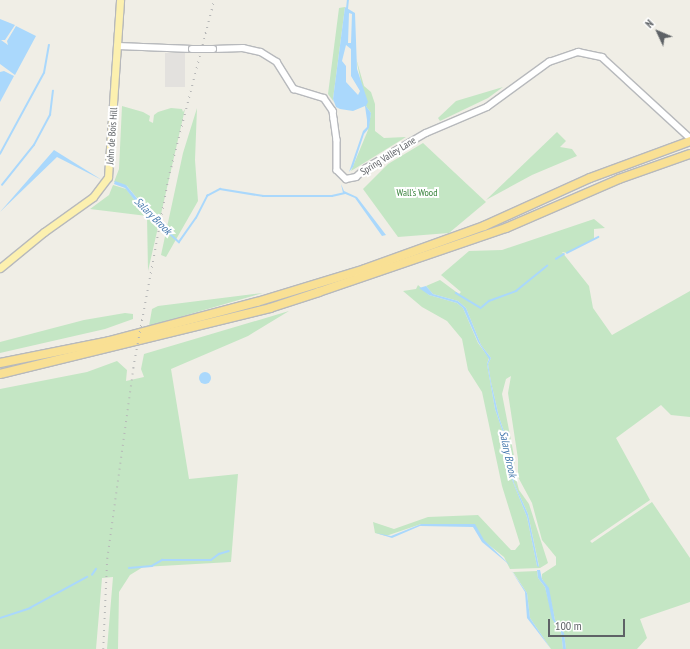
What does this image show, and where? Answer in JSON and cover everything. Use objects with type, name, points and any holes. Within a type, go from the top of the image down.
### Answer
[{"type":"highway","points":[[0,363],[109,340],[257,302],[365,268],[484,226],[590,178],[690,140]]},
{"type":"highway","points":[[0,374],[270,308],[499,231],[619,180],[690,154]]},
{"type":"main road","name":"John de Bois Hill","points":[[0,268],[38,236],[93,197],[104,185],[111,159],[120,0]]},
{"type":"street","name":"Spring Valley Lane","points":[[118,46],[192,49],[243,48],[261,52],[277,62],[294,89],[324,98],[333,111],[337,140],[336,170],[346,179],[356,177],[366,168],[426,133],[486,107],[542,66],[572,53],[583,52],[602,57],[690,140]]},
{"type":"shaded area","points":[[165,53],[185,53],[185,87],[165,87]]},
{"type":"green space","points":[[345,7],[333,99],[334,102],[328,94],[339,8]]},
{"type":"green space","points":[[356,58],[364,86],[371,92],[375,104],[375,131],[384,138],[406,137],[351,171],[368,130],[371,113],[366,106]]},
{"type":"green space","points":[[503,87],[488,98],[440,121],[438,118],[456,101]]},
{"type":"green space","points":[[122,106],[143,112],[150,116],[149,121],[153,123],[154,115],[158,112],[171,108],[182,109],[183,112],[185,109],[148,271],[147,216],[90,209],[109,195],[113,185],[126,189],[147,215],[147,210],[127,186],[114,182],[119,169]]},
{"type":"green space","points":[[197,108],[195,160],[198,201],[166,257],[161,255],[183,153]]},
{"type":"green space","points":[[557,132],[566,141],[560,147],[572,149],[577,156],[532,175],[486,200]]},
{"type":"green space","name":"Wall's Wood","points":[[423,143],[486,202],[449,233],[398,237],[363,189],[388,164]]},
{"type":"green space","points":[[594,219],[605,228],[594,229],[594,239],[567,253],[562,252],[589,286],[593,308],[612,335],[690,291],[690,417],[671,415],[661,405],[616,438],[650,500],[590,541],[592,543],[652,502],[690,558],[690,602],[640,619],[647,638],[637,649],[566,649],[564,634],[555,620],[548,588],[542,579],[542,574],[556,565],[556,557],[542,540],[532,503],[518,477],[518,459],[508,393],[511,376],[506,379],[502,394],[515,461],[513,468],[519,490],[529,504],[548,563],[540,568],[510,569],[504,557],[484,541],[472,525],[421,524],[386,536],[375,533],[373,522],[394,529],[428,517],[478,515],[511,550],[515,550],[520,544],[502,486],[482,392],[468,370],[462,339],[447,321],[422,307],[403,291],[416,289],[418,285],[429,295],[457,303],[463,308],[478,343],[489,358],[487,364],[495,409],[508,447],[511,477],[527,517],[537,566],[539,566],[528,514],[514,483],[509,446],[499,417],[491,382],[488,364],[491,358],[481,345],[466,308],[458,301],[433,294],[426,286],[440,280],[459,294],[461,292],[441,275],[469,251],[502,250]]},
{"type":"green space","points":[[263,293],[149,326],[152,309],[158,306]]},
{"type":"green space","points":[[289,311],[248,336],[171,369],[189,479],[238,474],[231,562],[143,567],[130,575],[119,592],[118,649],[107,649],[113,577],[102,578],[96,649],[0,649],[0,389],[87,372],[117,361],[127,370],[126,381],[144,377],[141,369],[144,354]]},
{"type":"green space","points":[[125,313],[133,314],[133,319],[105,329],[0,353],[0,342],[84,320]]},
{"type":"green space","points":[[537,571],[538,578],[545,587],[554,622],[561,632],[563,649],[551,649],[530,618],[527,593],[513,572]]},
{"type":"water","points":[[345,7],[355,13],[357,69],[368,102],[366,106],[371,113],[369,128],[364,134],[353,167],[349,172],[363,131],[367,127],[365,106],[353,111],[340,109],[336,107],[333,99]],"holes":[[[349,13],[352,14],[351,43],[348,43]],[[346,45],[351,49],[351,76],[360,91],[358,95],[346,82],[346,66],[342,61]]]},
{"type":"water","points":[[0,19],[15,25],[5,40],[1,40],[8,45],[7,41],[16,26],[36,36],[15,75],[0,64]]},
{"type":"water","points":[[4,71],[14,76],[0,102],[0,72]]},
{"type":"water","points":[[54,150],[102,180],[57,157],[0,212]]},
{"type":"water","points":[[115,181],[126,185],[146,209],[144,212],[125,188],[114,184]]},
{"type":"water","points":[[341,184],[344,191],[357,197],[386,235],[382,236],[355,198],[343,193]]},
{"type":"water","points":[[426,286],[433,294],[458,301],[466,308],[481,345],[491,358],[488,364],[491,382],[499,417],[509,446],[514,483],[528,514],[539,567],[537,566],[527,517],[511,477],[508,447],[495,409],[487,364],[489,359],[478,342],[463,308],[457,303],[429,295],[419,288]]},
{"type":"water","points":[[203,372],[207,372],[211,378],[207,384],[203,384],[199,380],[199,376]]},
{"type":"water","points":[[421,524],[475,524],[484,540],[511,566],[482,542],[473,527],[420,526],[392,538],[376,533],[391,536]]},
{"type":"water","points":[[511,570],[527,593],[530,618],[551,649],[527,618],[525,592]]},
{"type":"water","points":[[537,570],[540,570],[542,579],[549,588],[555,620],[564,633],[566,649],[563,649],[561,632],[552,619],[545,587],[538,578]]},
{"type":"waterway","points":[[347,9],[348,0]]},
{"type":"waterway","points":[[0,154],[44,73],[49,45]]},
{"type":"waterway","points":[[2,185],[34,145],[50,115],[53,91]]},
{"type":"waterway","name":"Salary Brook","points":[[145,210],[179,242],[196,218],[207,196],[220,189],[263,196],[332,196],[345,193]]},
{"type":"waterway","points":[[567,253],[598,237]]},
{"type":"waterway","points":[[556,259],[564,254]]},
{"type":"waterway","points":[[482,307],[489,301],[516,291],[547,266]]},
{"type":"waterway","points":[[456,293],[481,308]]},
{"type":"waterway","points":[[129,568],[152,566],[162,560],[211,560],[219,554],[229,551]]},
{"type":"waterway","points":[[92,575],[96,569]]},
{"type":"waterway","points":[[0,618],[30,608],[87,577]]},
{"type":"railway","points":[[103,649],[107,559],[133,368],[168,179],[214,0]]}]
